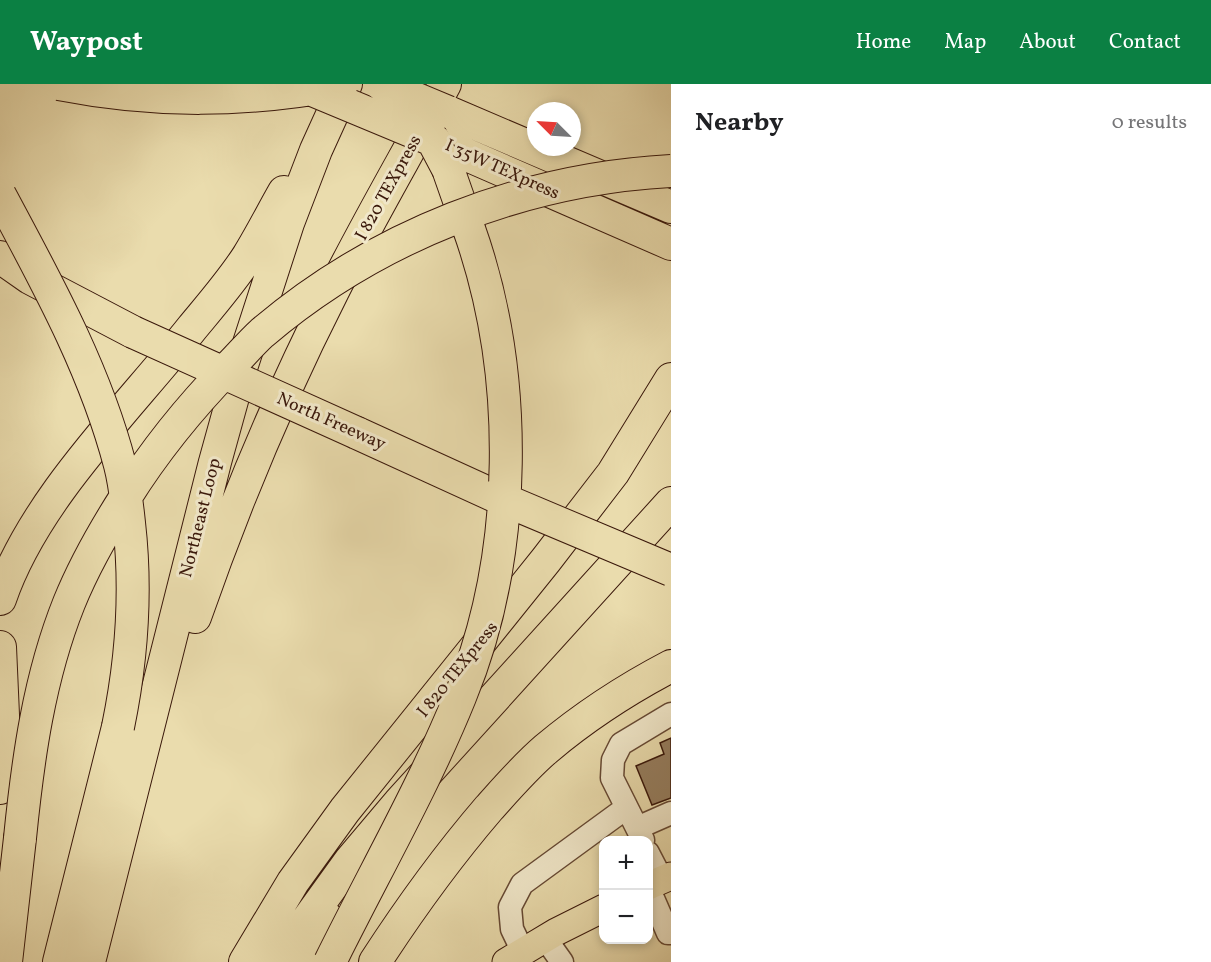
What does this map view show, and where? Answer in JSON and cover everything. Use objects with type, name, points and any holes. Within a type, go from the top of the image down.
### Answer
[{"type":"highway","points":[[59,84],[105,93],[155,98],[243,98],[344,84]]},
{"type":"highway","name":"Northeast Loop","points":[[89,962],[215,462],[241,368],[288,223],[344,84]]},
{"type":"highway","name":"I 35W TEXpress","points":[[381,84],[447,98],[671,207]]},
{"type":"highway","points":[[330,962],[461,696],[475,655],[490,596],[503,515],[504,414],[500,359],[489,291],[480,258],[448,169],[403,84]]},
{"type":"highway","name":"I 35W TEXpress","points":[[304,86],[671,244]]},
{"type":"highway","name":"I 820 TEXpress","points":[[150,723],[172,685],[222,538],[292,375],[333,290],[447,98]]},
{"type":"highway","points":[[0,599],[8,574],[51,502],[120,412],[193,328],[247,256],[332,115]]},
{"type":"highway","points":[[6,962],[27,760],[43,682],[69,602],[104,532],[148,461],[193,404],[261,334],[321,288],[383,250],[478,208],[539,190],[601,178],[671,171]]},
{"type":"highway","points":[[0,195],[73,337],[105,417],[121,466],[131,537],[134,599],[130,658],[118,727],[59,962]]},
{"type":"highway","name":"North Freeway","points":[[0,256],[30,278],[133,332],[495,496],[671,570]]},
{"type":"highway","name":"I 820 TEXpress","points":[[246,962],[293,882],[345,810],[613,473],[671,379]]},
{"type":"highway","points":[[277,962],[343,870],[399,803],[671,503]]},
{"type":"highway","points":[[0,647],[4,738],[0,788]]},
{"type":"highway","points":[[375,962],[403,919],[457,846],[508,786],[545,750],[589,717],[647,678],[671,666]]},
{"type":"highway","points":[[305,962],[358,866],[399,803]]},
{"type":"main road","points":[[532,946],[599,910]]},
{"type":"lane","points":[[671,714],[621,744],[613,760],[612,778],[639,834],[671,813]]},
{"type":"lane","points":[[562,962],[532,946],[512,929],[510,907],[522,884],[626,808]]},
{"type":"lane","points":[[657,882],[668,933],[671,933]]},
{"type":"building","points":[[671,738],[671,798],[652,805],[636,766],[664,754],[660,743]]}]
